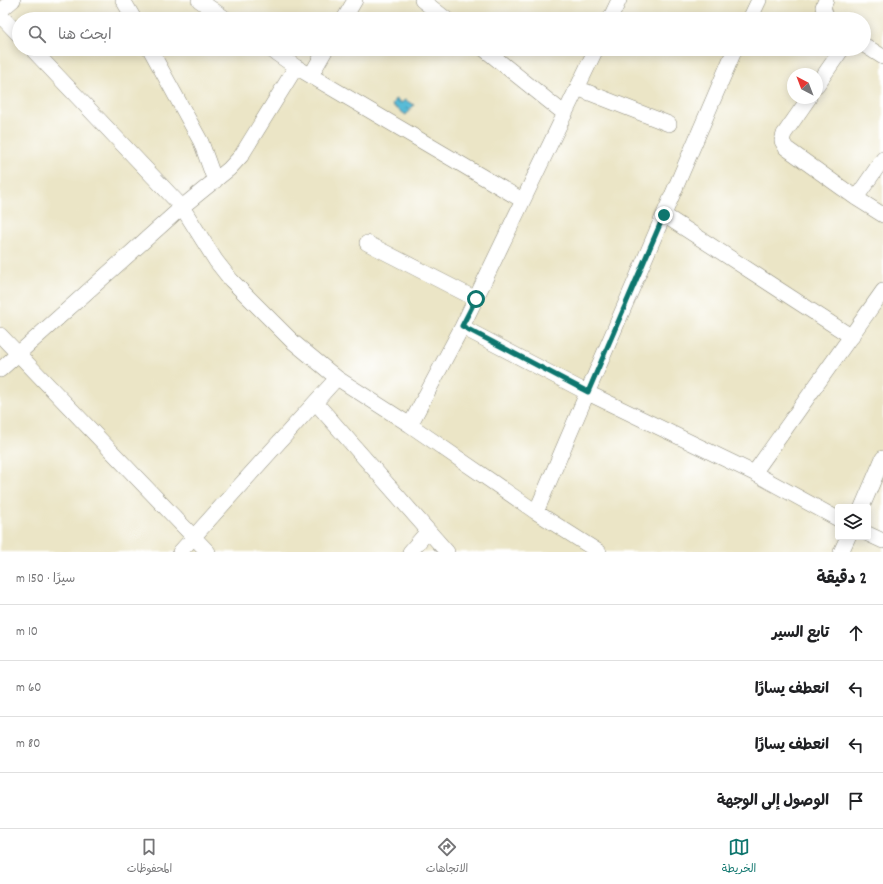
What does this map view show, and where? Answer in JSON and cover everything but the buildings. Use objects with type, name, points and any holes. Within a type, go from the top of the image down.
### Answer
[{"type":"street","points":[[0,11],[13,0]]},
{"type":"street","points":[[123,0],[130,12]]},
{"type":"street","points":[[199,0],[216,12]]},
{"type":"street","points":[[348,12],[355,0]]},
{"type":"street","points":[[422,0],[437,12]]},
{"type":"street","points":[[613,12],[619,0]]},
{"type":"street","points":[[753,12],[759,0]]},
{"type":"street","points":[[825,12],[823,7],[826,0]]},
{"type":"street","points":[[0,15],[12,28]]},
{"type":"street","points":[[871,49],[883,57]]},
{"type":"street","points":[[39,56],[182,207],[216,261],[231,280],[292,341],[337,378],[410,425],[536,512],[576,546],[599,552]]},
{"type":"street","points":[[154,56],[201,142],[215,181]]},
{"type":"street","points":[[280,56],[296,67],[522,200]]},
{"type":"street","points":[[311,75],[322,56]]},
{"type":"street","points":[[493,56],[565,114]]},
{"type":"street","points":[[410,425],[476,299],[522,200],[593,56]]},
{"type":"street","points":[[536,512],[732,56]]},
{"type":"street","points":[[823,76],[837,56]]},
{"type":"street","points":[[0,370],[182,207],[215,181],[241,156],[296,67]]},
{"type":"street","points":[[577,88],[669,124]]},
{"type":"street","points":[[804,104],[784,134],[782,141],[786,148],[856,198],[883,215]]},
{"type":"street","points":[[856,198],[883,159]]},
{"type":"street","points":[[664,215],[852,337]]},
{"type":"street","points":[[367,243],[476,299]]},
{"type":"street","points":[[754,473],[852,337],[883,291]]},
{"type":"street","points":[[462,326],[588,392],[754,473],[835,516]]},
{"type":"street","points":[[0,335],[208,552]]},
{"type":"street","points":[[180,552],[337,378]]},
{"type":"street","points":[[316,403],[447,552]]},
{"type":"street","points":[[863,504],[883,458]]},
{"type":"street","points":[[410,552],[428,531]]},
{"type":"street","points":[[871,535],[883,541]]},
{"type":"street","points":[[841,552],[847,540]]},
{"type":"water","points":[[395,99],[401,103],[405,100],[414,105],[406,115],[392,105]]},
{"type":"route","points":[[476,299],[462,326],[588,392],[664,215]]}]
